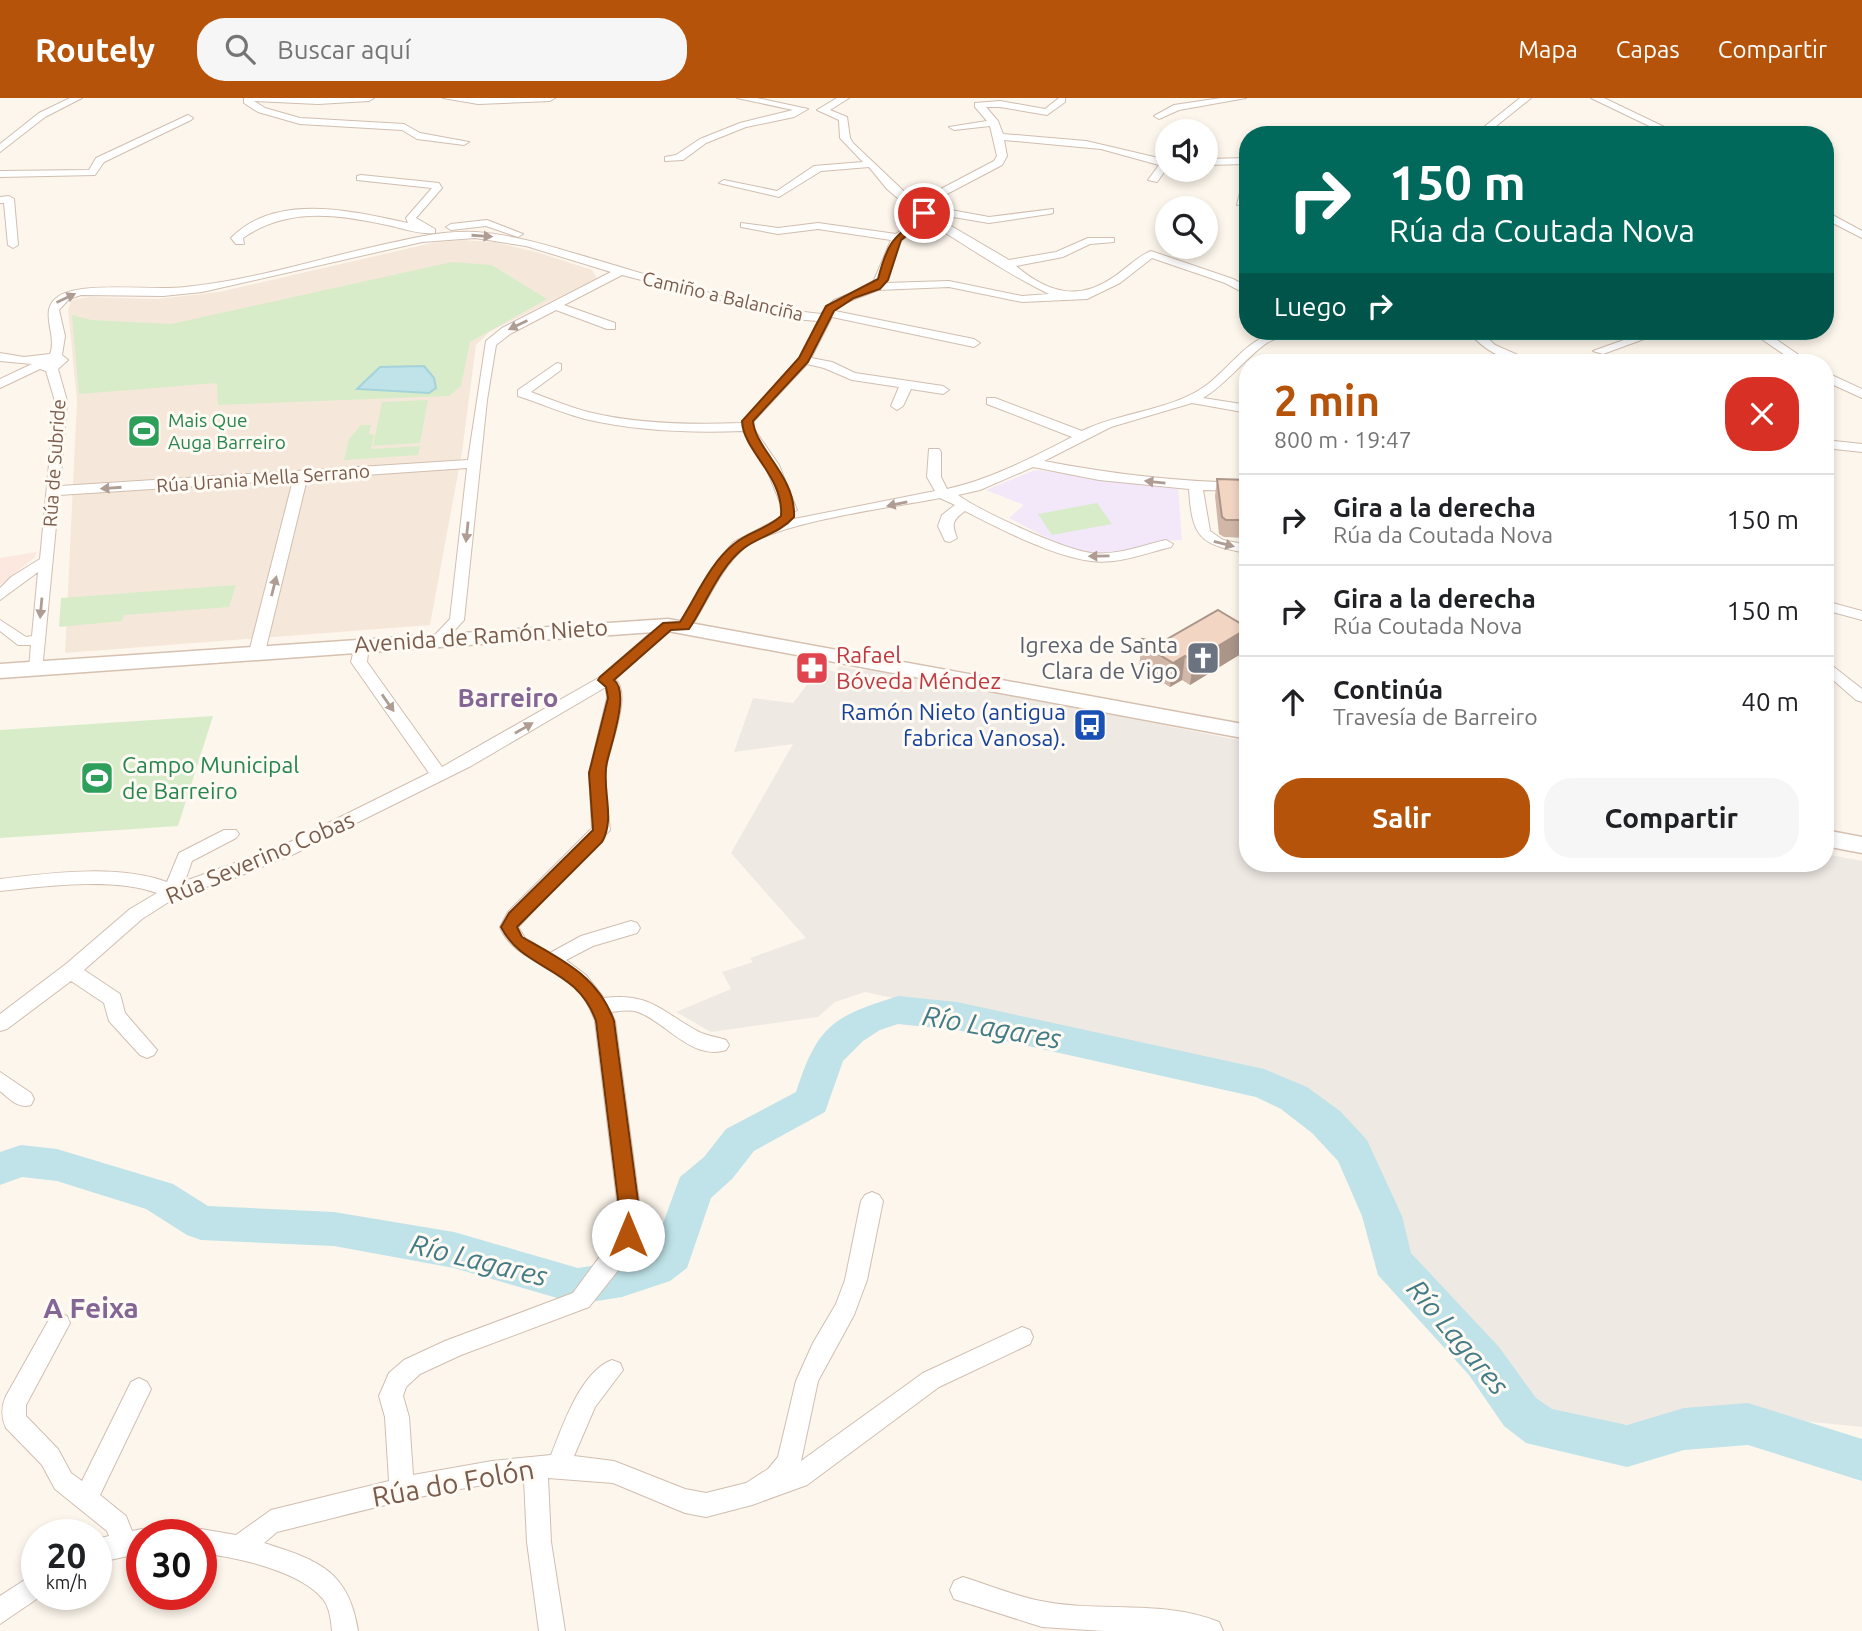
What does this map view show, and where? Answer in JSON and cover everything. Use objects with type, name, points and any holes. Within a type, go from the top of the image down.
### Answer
[{"type":"main road","name":"Avenida de Ramón Nieto","points":[[0,671],[361,644],[676,626],[1239,730]]},
{"type":"main road","points":[[1834,840],[1862,845]]},
{"type":"street","points":[[0,149],[42,115],[77,98]]},
{"type":"street","points":[[369,98],[250,98],[247,101],[256,108],[285,117],[404,127],[417,136],[464,142]]},
{"type":"street","points":[[448,98],[462,101],[550,98]]},
{"type":"street","points":[[743,98],[822,110],[844,119],[845,138],[850,145],[918,210],[1007,264],[1022,277],[1064,297]]},
{"type":"street","points":[[822,110],[844,98]]},
{"type":"street","points":[[1159,116],[1177,107],[1241,98]]},
{"type":"street","points":[[1490,126],[1526,98]]},
{"type":"street","points":[[1596,98],[1657,126]]},
{"type":"street","points":[[876,287],[883,280],[891,248],[918,210],[941,193],[998,163],[1002,156],[994,123],[978,106],[1000,104],[1047,113],[1062,100]]},
{"type":"street","points":[[670,159],[680,158],[695,145],[720,134],[803,109]]},
{"type":"street","points":[[0,174],[91,173],[95,171],[100,160],[188,118]]},
{"type":"street","points":[[954,127],[994,123]]},
{"type":"street","points":[[702,126],[720,134]]},
{"type":"street","points":[[999,137],[1042,138],[1091,145],[1128,153],[1155,163]]},
{"type":"street","points":[[1218,162],[1239,161]]},
{"type":"street","points":[[724,183],[779,194],[818,169],[872,164]]},
{"type":"street","points":[[361,178],[435,185],[437,187],[411,222],[436,230]]},
{"type":"street","points":[[0,200],[9,199],[12,245]]},
{"type":"street","points":[[918,210],[939,210],[989,220],[1049,211]]},
{"type":"street","points":[[240,242],[236,238],[243,232],[288,212],[436,230]]},
{"type":"street","points":[[1834,219],[1862,235]]},
{"type":"street","points":[[97,292],[122,286],[213,282],[436,230],[487,223],[521,236],[527,243]]},
{"type":"street","points":[[745,225],[778,231],[818,226],[898,238]]},
{"type":"street","points":[[97,292],[163,293],[202,289],[435,238],[475,236],[527,243]]},
{"type":"street","points":[[1007,264],[1059,255],[1088,241],[1110,240]]},
{"type":"street","name":"Camiño a Balanciña","points":[[527,243],[750,305],[974,343]]},
{"type":"street","points":[[747,427],[752,414],[804,360],[826,316],[838,302],[876,287],[948,284],[1022,299],[1095,294],[1128,274],[1151,254],[1239,287]]},
{"type":"street","points":[[439,639],[457,620],[474,464],[491,344],[506,331],[621,271]]},
{"type":"street","name":"Rúa de Subride","points":[[37,668],[61,401],[46,363],[60,346],[54,304],[67,295],[97,292]]},
{"type":"street","points":[[556,306],[611,326]]},
{"type":"street","points":[[1248,354],[1263,340]]},
{"type":"street","points":[[1483,340],[1491,348],[1507,354]]},
{"type":"street","points":[[1599,351],[1633,340]]},
{"type":"street","points":[[1771,340],[1791,354]]},
{"type":"street","points":[[0,357],[46,363]]},
{"type":"street","points":[[804,360],[828,365],[852,376],[943,390]]},
{"type":"street","points":[[776,527],[975,487],[1031,463],[1126,416],[1192,399],[1211,388],[1239,362]]},
{"type":"street","points":[[0,384],[46,363]]},
{"type":"street","points":[[557,367],[522,393],[593,417],[641,425],[747,427]]},
{"type":"street","points":[[1834,380],[1862,394]]},
{"type":"street","points":[[897,406],[906,386]]},
{"type":"street","points":[[1192,399],[1239,408]]},
{"type":"street","points":[[991,401],[1082,436]]},
{"type":"street","points":[[747,427],[772,465],[790,510],[812,518]]},
{"type":"street","points":[[1834,445],[1862,448]]},
{"type":"street","points":[[934,452],[934,477],[946,494],[964,505],[1061,549],[1089,556],[1118,554],[1166,544]]},
{"type":"street","points":[[1031,463],[1099,476],[1196,486],[1239,487]]},
{"type":"street","name":"Rúa Urania Mella Serrano","points":[[52,491],[474,464]]},
{"type":"street","points":[[257,652],[301,476]]},
{"type":"street","points":[[1196,486],[1201,533],[1207,539],[1239,547]]},
{"type":"street","points":[[950,538],[945,526],[947,518],[964,505]]},
{"type":"street","points":[[776,527],[790,510]]},
{"type":"street","name":"Rúa Severino Cobas","points":[[0,1024],[73,969],[136,914],[172,892],[231,873],[394,799],[465,762],[605,680],[676,626],[739,545],[776,527]]},
{"type":"street","points":[[0,596],[16,580],[46,561]]},
{"type":"street","points":[[1834,608],[1862,617]]},
{"type":"street","points":[[0,624],[23,642],[38,640]]},
{"type":"street","points":[[361,644],[359,662],[438,774]]},
{"type":"street","points":[[1834,673],[1862,698]]},
{"type":"street","points":[[402,1489],[397,1418],[391,1396],[397,1380],[412,1367],[453,1348],[581,1300],[612,1261],[628,1235],[630,1216],[605,1021],[600,1006],[576,976],[516,941],[509,927],[514,917],[597,838],[600,830],[597,773],[615,698],[612,685],[605,680]]},
{"type":"street","points":[[0,885],[114,879],[157,884],[172,892],[185,857],[230,834]]},
{"type":"street","points":[[552,960],[587,942],[631,928]]},
{"type":"street","points":[[73,969],[78,977],[113,999],[116,1016],[147,1050]]},
{"type":"street","points":[[600,1006],[631,1003],[648,1008],[700,1044],[719,1045]]},
{"type":"street","points":[[0,1080],[24,1099]]},
{"type":"street","name":"Rúa do Folón","points":[[752,1493],[776,1477],[789,1462],[807,1381],[821,1350],[846,1308],[856,1280],[872,1201]]},
{"type":"street","points":[[58,1323],[14,1404],[14,1420],[50,1457],[63,1480],[117,1524],[126,1535]]},
{"type":"street","name":"Rúa do Folón","points":[[241,1546],[271,1522],[402,1489],[492,1472],[547,1467],[614,1472],[685,1501],[706,1505],[752,1493],[799,1477],[931,1380],[1022,1337]]},
{"type":"street","points":[[552,1631],[539,1542],[547,1467],[586,1400],[612,1370]]},
{"type":"street","points":[[86,1499],[139,1390]]},
{"type":"street","points":[[217,1543],[241,1546],[310,1575],[331,1589],[340,1606],[345,1631]]},
{"type":"street","points":[[963,1590],[1042,1614],[1172,1623],[1210,1631]]},
{"type":"street","points":[[0,1611],[21,1596]]},
{"type":"shaded area","points":[[463,240],[494,242],[540,253],[592,270],[597,278],[489,332],[476,345],[462,452],[430,625],[65,653],[77,401],[68,309],[72,300],[88,297],[158,299],[219,292],[432,243]]},
{"type":"shaded area","points":[[1035,470],[1178,487],[1182,540],[1106,554],[1091,554],[1063,546],[1009,518],[1024,505],[986,490]]},
{"type":"shaded area","points":[[36,552],[35,557],[0,585],[0,558]]},
{"type":"shaded area","points":[[839,666],[861,671],[874,668],[1239,740],[1239,872],[1834,872],[1834,856],[1862,861],[1862,1427],[1683,1409],[1649,1425],[1543,1423],[1526,1410],[1439,1303],[1401,1266],[1393,1225],[1356,1143],[1308,1098],[1276,1080],[865,992],[835,1002],[818,1017],[711,1032],[676,1012],[731,989],[722,972],[753,962],[750,958],[806,938],[731,853],[793,744],[734,752],[753,698],[793,703],[820,668],[836,672]]},
{"type":"green space","points":[[452,262],[492,265],[547,299],[470,342],[461,386],[449,396],[218,405],[217,383],[79,394],[72,315],[91,320],[171,324]]},
{"type":"green space","points":[[428,400],[420,443],[373,446],[382,402]]},
{"type":"green space","points":[[361,425],[371,425],[369,434],[374,435],[371,449],[420,446],[418,455],[344,460],[349,439]]},
{"type":"green space","points":[[1097,503],[1112,524],[1052,535],[1038,514]]},
{"type":"green space","points":[[236,585],[229,607],[124,615],[122,621],[59,627],[61,598]]},
{"type":"green space","name":"Campo Municipal de Barreiro","points":[[213,716],[178,826],[0,838],[0,730]]},
{"type":"water","points":[[424,366],[434,378],[436,388],[429,393],[357,389],[380,367]]},
{"type":"building","points":[[1217,479],[1239,480],[1239,520],[1226,520],[1222,517]]},
{"type":"building","points":[[1218,610],[1239,623],[1239,633],[1193,661],[1185,656],[1173,663],[1142,644],[1142,639],[1162,642]]},
{"type":"waterway","name":"Río Lagares","points":[[0,1169],[21,1161],[57,1165],[159,1196],[201,1223],[334,1229],[454,1250],[578,1286],[622,1279],[655,1268],[672,1256],[694,1189],[718,1168],[740,1140],[791,1115],[812,1101],[827,1054],[850,1031],[867,1020],[898,1010],[957,1016],[1264,1084],[1294,1098],[1326,1122],[1353,1151],[1382,1216],[1393,1262],[1445,1315],[1484,1361],[1520,1412],[1542,1428],[1627,1446],[1684,1429],[1748,1424],[1862,1460]]},
{"type":"place","name":"Mais Que Auga Barreiro","points":[[144,431]]},
{"type":"place","name":"Igrexa de Santa Clara de Vigo","points":[[1203,658]]},
{"type":"place","name":"Rafael Bóveda Méndez","points":[[812,668]]},
{"type":"place","name":"Ramón Nieto (antigua fabrica Vanosa).","points":[[1090,725]]},
{"type":"place","name":"Campo Municipal de Barreiro","points":[[97,778]]},
{"type":"district","name":"Barreiro","points":[[508,698]]},
{"type":"district","name":"A Feixa","points":[[91,1308]]},
{"type":"route","points":[[628,1235],[630,1216],[605,1021],[600,1006],[576,976],[562,965],[516,941],[511,936],[509,927],[514,917],[597,838],[600,830],[597,773],[599,754],[608,735],[615,698],[612,685],[605,680],[668,625],[684,626],[695,612],[714,576],[739,545],[776,527],[788,517],[788,502],[772,465],[748,429],[747,421],[804,360],[830,309],[850,296],[876,287],[883,280],[891,248],[898,238],[927,217],[924,213]]}]
